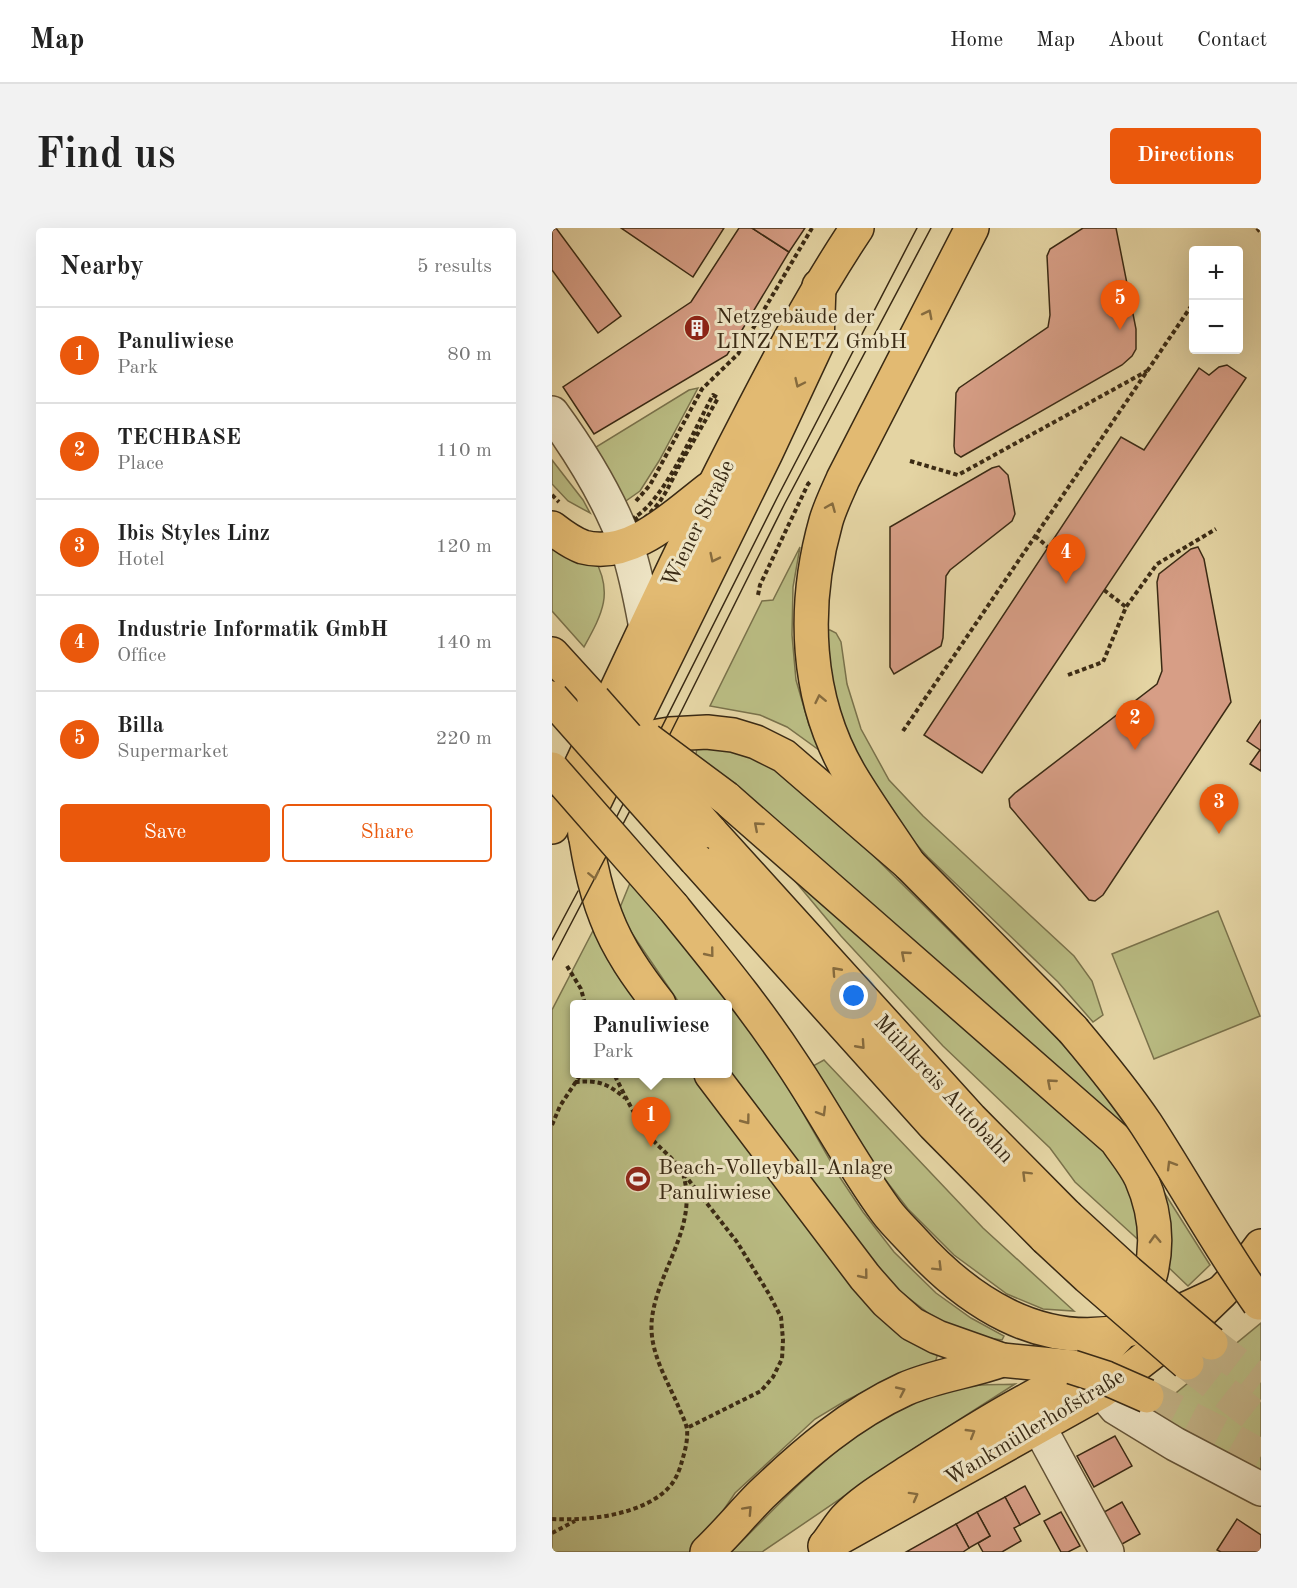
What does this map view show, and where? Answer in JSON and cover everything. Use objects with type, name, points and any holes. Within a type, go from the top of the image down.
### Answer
[{"type":"main road","name":"Wiener Straße","points":[[552,827],[570,770],[646,628],[715,484],[796,326],[819,286],[858,228]]},
{"type":"main road","points":[[909,864],[851,776],[829,729],[813,666],[810,631],[812,593],[817,557],[827,519],[843,479],[972,228]]},
{"type":"main road","points":[[585,835],[588,815],[817,344],[819,286]]},
{"type":"main road","points":[[552,528],[564,537],[587,548],[604,549],[631,531],[661,526],[715,484]]},
{"type":"main road","name":"Mühlkreis Autobahn","points":[[552,654],[971,1119],[1057,1227]]},
{"type":"main road","name":"Mühlkreis Autobahn","points":[[552,698],[934,1125],[1057,1227],[1128,1272],[1199,1353]]},
{"type":"main road","points":[[594,700],[726,798],[1116,1140],[1140,1176],[1152,1210],[1156,1245],[1151,1275],[1139,1305],[1121,1331],[1100,1353],[1073,1373],[947,1448],[882,1490],[846,1518],[823,1550]]},
{"type":"main road","points":[[570,770],[624,742],[670,734],[707,732],[734,735],[756,741],[784,756],[909,864],[1073,1030],[1112,1076],[1146,1124],[1231,1263],[1259,1303]]},
{"type":"main road","points":[[570,770],[594,879],[606,918],[634,971],[655,1000]]},
{"type":"main road","points":[[570,770],[673,907],[749,1000],[888,1214],[947,1276],[981,1303],[1015,1321],[1045,1330],[1078,1334],[1121,1331],[1164,1320],[1220,1293]]},
{"type":"main road","points":[[714,1078],[865,1277],[887,1302],[912,1324],[937,1337],[974,1370],[1002,1360],[1072,1367],[1106,1378],[1147,1396]]},
{"type":"main road","name":"Wankmüllerhofstraße","points":[[823,1550],[1102,1391],[1143,1360],[1220,1293],[1261,1246]]},
{"type":"main road","points":[[708,1552],[760,1496],[839,1427],[870,1407],[938,1376],[963,1359]]},
{"type":"street","points":[[552,413],[579,449],[603,492],[631,531],[635,576],[646,628]]},
{"type":"street","points":[[1102,1391],[1116,1408],[1175,1444],[1261,1489]]},
{"type":"street","points":[[1039,1427],[1107,1552]]},
{"type":"path","points":[[630,507],[650,485],[702,389],[738,354],[812,228]]},
{"type":"path","points":[[1257,228],[1261,233]]},
{"type":"path","points":[[903,731],[1189,309]]},
{"type":"path","points":[[910,461],[958,475],[1148,370]]},
{"type":"path","points":[[631,531],[664,486],[713,395],[718,399],[682,461]]},
{"type":"path","points":[[758,595],[760,585],[807,484]]},
{"type":"path","points":[[1068,675],[1103,662],[1126,607],[1157,564],[1216,529]]},
{"type":"path","points":[[1035,536],[1048,547]]},
{"type":"path","points":[[1104,590],[1126,607]]},
{"type":"path","points":[[567,966],[581,989],[584,1000]]},
{"type":"path","points":[[552,1125],[560,1106],[577,1078]]},
{"type":"path","points":[[616,1078],[647,1134],[682,1171],[737,1242],[781,1317],[782,1359],[773,1377],[761,1391],[687,1428]]},
{"type":"path","points":[[574,1083],[592,1080],[611,1086],[627,1098]]},
{"type":"path","points":[[552,1519],[576,1520],[614,1515],[660,1496],[672,1484],[681,1465],[686,1448],[687,1428],[662,1373],[653,1342],[651,1319],[658,1290],[677,1245],[687,1211],[687,1194],[682,1171]]},
{"type":"path","points":[[552,1533],[576,1520]]},
{"type":"green space","points":[[698,388],[659,461],[640,491],[623,503],[596,447],[689,390]]},
{"type":"green space","points":[[552,460],[583,500],[590,513],[568,501],[552,484]]},
{"type":"green space","points":[[552,545],[594,558],[600,571],[603,582],[603,603],[596,624],[584,647],[552,611]]},
{"type":"green space","points":[[800,547],[793,587],[792,635],[796,680],[809,725],[830,758],[787,727],[760,715],[710,706],[762,601],[773,600]]},
{"type":"green space","points":[[822,630],[836,633],[841,642],[847,684],[861,729],[889,780],[923,816],[1074,956],[1092,981],[1103,1015],[1093,1022],[1058,982],[928,857],[895,821],[837,723]]},
{"type":"green space","points":[[697,746],[755,755],[820,803],[1049,1029],[1088,1073],[1146,1153],[1035,1052],[696,755]]},
{"type":"green space","points":[[769,850],[1104,1148],[1135,1197],[1144,1245],[1075,1182],[1050,1148],[943,1046],[841,936]]},
{"type":"green space","points":[[630,883],[673,928],[728,1000],[677,1000],[633,935],[619,910]]},
{"type":"green space","points":[[1218,911],[1260,1016],[1154,1059],[1112,954]]},
{"type":"green space","points":[[597,923],[641,1000],[570,1000],[570,1078],[697,1078],[853,1283],[938,1353],[935,1363],[884,1382],[815,1419],[735,1493],[692,1552],[552,1552],[552,1010]]},
{"type":"green space","points":[[732,1005],[768,1052],[839,1176],[894,1252],[936,1293],[971,1318],[1004,1336],[1002,1340],[970,1335],[932,1316],[897,1289],[839,1223],[732,1075]]},
{"type":"green space","points":[[824,1060],[983,1228],[1074,1311],[1043,1309],[1007,1294],[954,1255],[908,1209],[874,1165],[813,1066]]},
{"type":"green space","points":[[1162,1189],[1210,1265],[1188,1286],[1166,1265]]},
{"type":"green space","points":[[1261,1323],[1261,1479],[1148,1416]]},
{"type":"green space","points":[[1015,1384],[915,1448],[762,1552],[731,1552],[809,1475],[866,1429],[930,1396],[965,1387]]},
{"type":"building","points":[[556,228],[621,316],[598,333],[552,270],[552,231]]},
{"type":"building","points":[[621,228],[724,228],[693,277]]},
{"type":"building","name":"Netzgebäude der LINZ NETZ GmbH","points":[[739,228],[752,228],[789,252],[727,355],[594,434],[563,387],[691,302]]},
{"type":"building","points":[[752,228],[805,228],[789,252]]},
{"type":"building","points":[[1083,228],[1116,228],[1136,329],[1136,349],[1122,365],[961,457],[955,453],[954,446],[956,393],[959,388],[1048,327],[1050,315],[1047,256],[1050,249]]},
{"type":"building","points":[[1227,365],[1246,378],[982,773],[924,735],[1121,437],[1144,450],[1199,368],[1209,375],[1219,367]]},
{"type":"building","points":[[999,466],[1008,475],[1015,514],[1012,521],[950,570],[946,576],[941,646],[894,674],[890,667],[890,527]]},
{"type":"building","points":[[1198,547],[1204,559],[1231,702],[1103,895],[1095,901],[1089,900],[1010,807],[1009,799],[1157,684],[1162,671],[1157,582],[1159,574],[1191,549]]},
{"type":"building","points":[[1261,720],[1261,771],[1250,764],[1260,750],[1247,741]]},
{"type":"building","points":[[1115,1436],[1132,1466],[1094,1487],[1077,1456]]},
{"type":"building","points":[[1025,1486],[1040,1514],[1020,1525],[1005,1497]]},
{"type":"building","points":[[1005,1497],[1020,1525],[1014,1528],[1021,1541],[1002,1552],[983,1552],[978,1543],[990,1536],[977,1512]]},
{"type":"building","points":[[1122,1502],[1140,1534],[1115,1548],[1097,1516]]},
{"type":"building","points":[[977,1512],[990,1536],[969,1548],[956,1524]]},
{"type":"building","points":[[1061,1512],[1080,1546],[1068,1552],[1061,1552],[1044,1521]]},
{"type":"building","points":[[1237,1519],[1261,1535],[1261,1552],[1221,1552],[1217,1550]]},
{"type":"building","points":[[956,1524],[969,1548],[963,1552],[906,1552]]},
{"type":"tunnel","points":[[1211,1343],[1261,1382]]},
{"type":"tunnel","points":[[1187,1363],[1261,1421]]},
{"type":"tunnel","points":[[1147,1396],[1261,1456]]},
{"type":"tram line","points":[[605,840],[777,498],[917,228]]},
{"type":"tram line","points":[[552,960],[670,734],[785,503],[931,228]]},
{"type":"tram line","points":[[552,940],[578,891]]},
{"type":"place","name":"Netzgebäude der LINZ NETZ GmbH","points":[[697,328]]},
{"type":"place","name":"Billa","points":[[1120,330]]},
{"type":"place","name":"Industrie Informatik GmbH","points":[[1066,584]]},
{"type":"place","name":"TECHBASE","points":[[1135,750]]},
{"type":"place","name":"Ibis Styles Linz","points":[[1219,834]]},
{"type":"place","name":"Panuliwiese","points":[[651,1147]]},
{"type":"place","name":"Beach-Volleyball-Anlage Panuliwiese","points":[[638,1179]]}]
